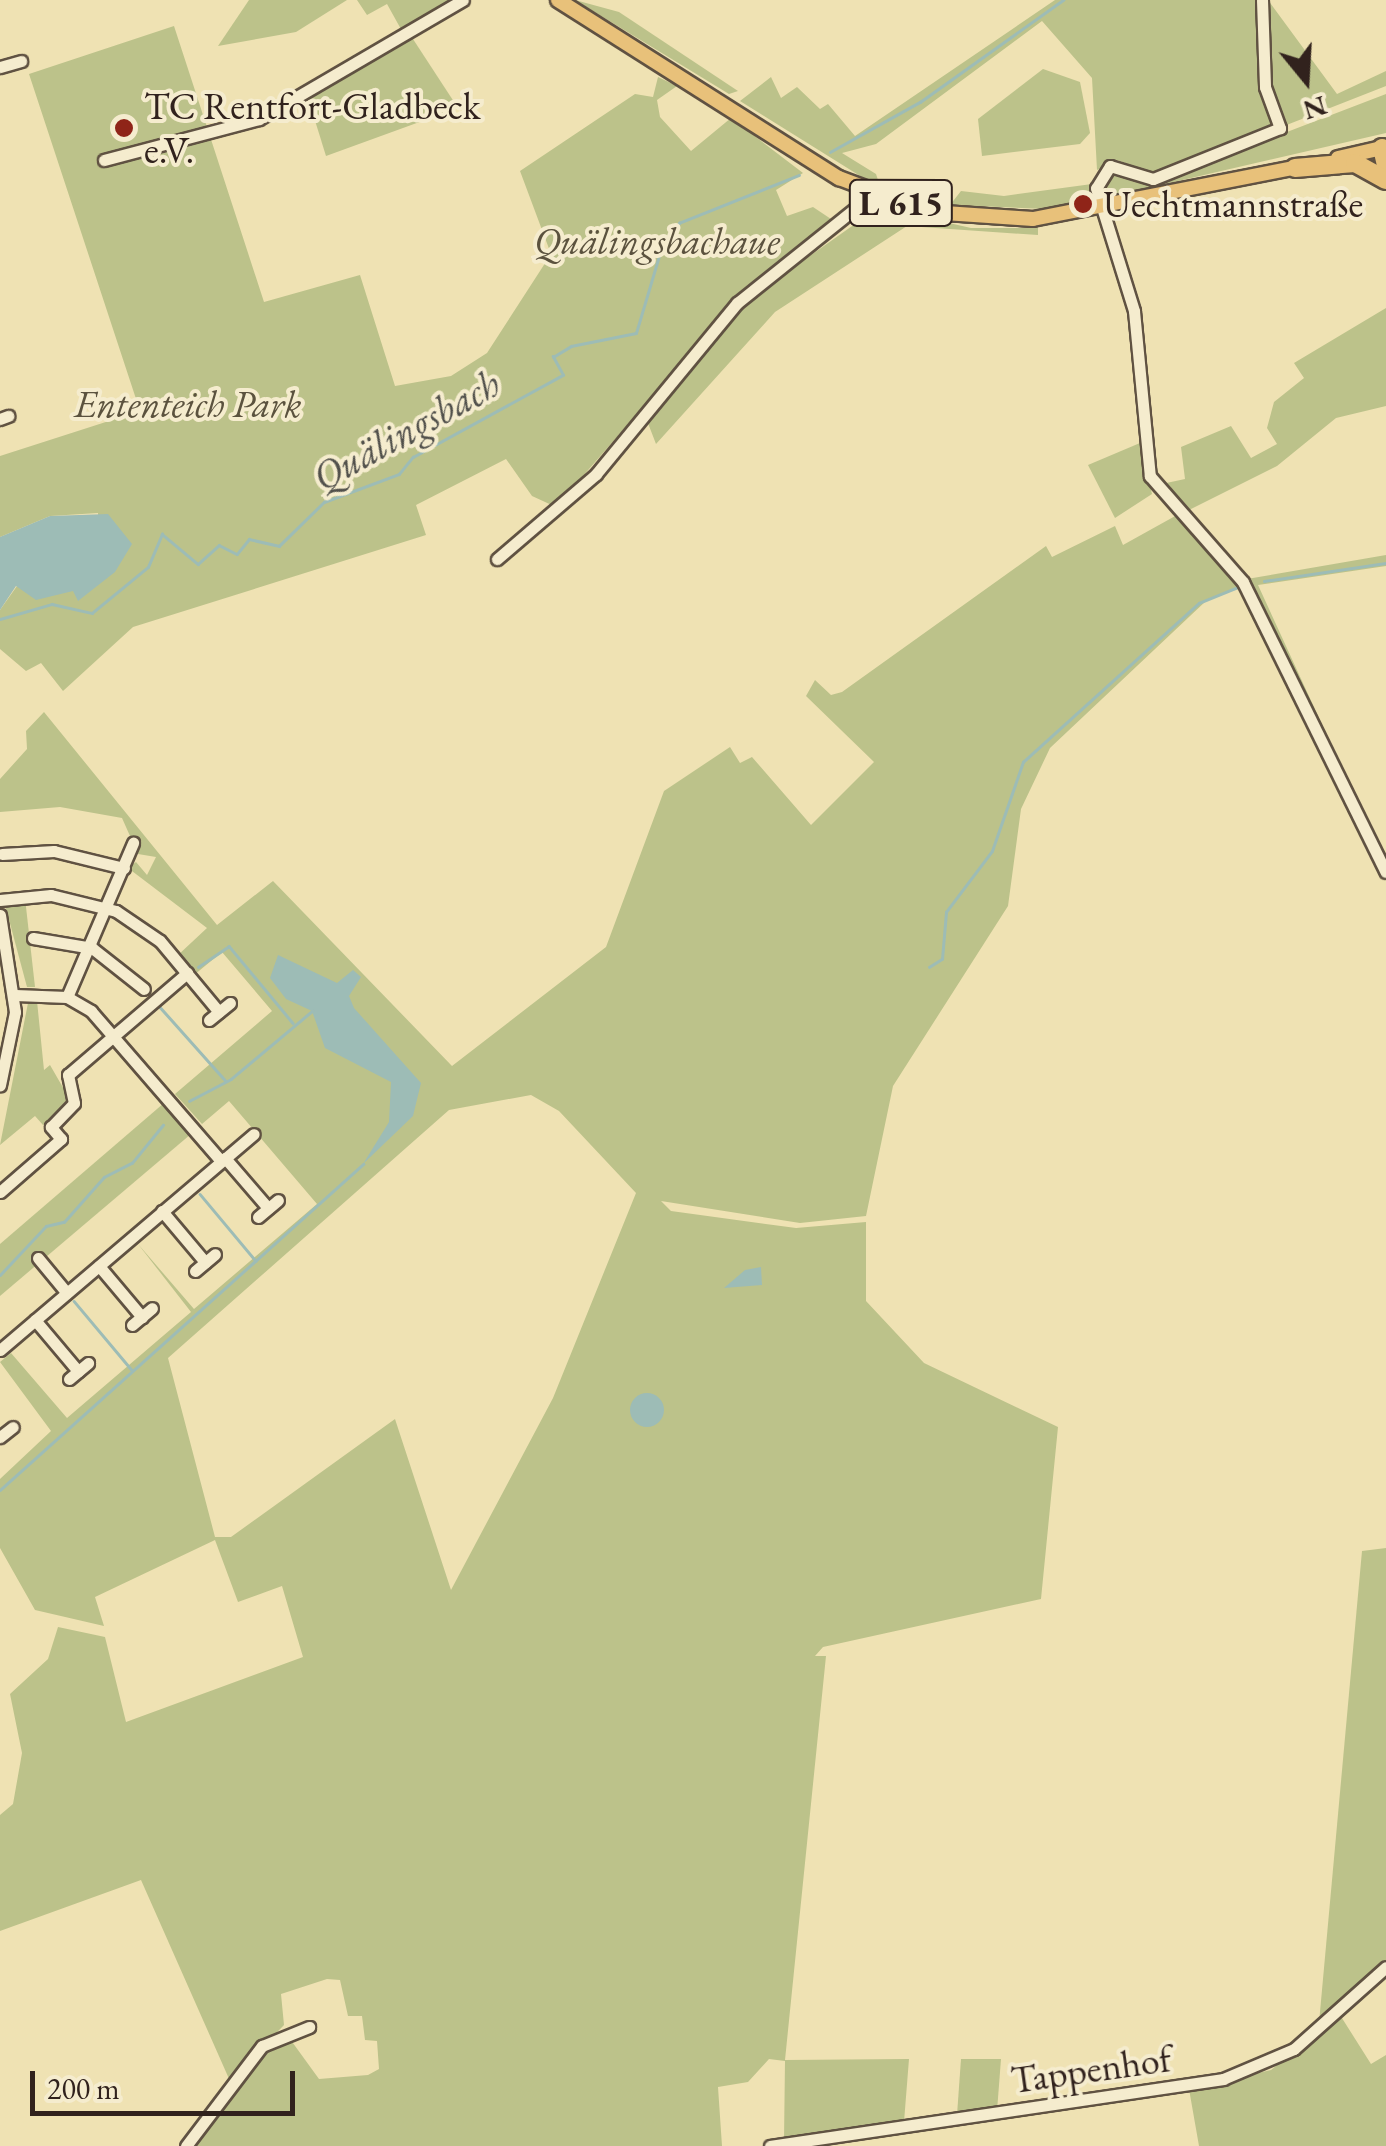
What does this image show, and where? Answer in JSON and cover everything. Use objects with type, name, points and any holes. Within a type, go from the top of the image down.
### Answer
[{"type":"highway","points":[[1295,168],[1355,163],[1386,180]]},
{"type":"main road","name":"L 615","points":[[558,0],[873,194],[987,220],[1104,208],[1385,153]]},
{"type":"street","points":[[104,160],[258,118],[463,0]]},
{"type":"street","points":[[1262,0],[1265,87],[1280,128],[1153,179],[1110,166],[1096,178],[1134,311],[1150,476],[1244,582],[1386,872]]},
{"type":"street","points":[[0,67],[21,61]]},
{"type":"street","points":[[497,560],[596,474],[737,303],[873,194]]},
{"type":"street","points":[[67,997],[92,948],[133,843]]},
{"type":"street","points":[[2,854],[54,850],[124,868]]},
{"type":"street","points":[[0,900],[51,895],[106,907],[160,940],[219,1012]]},
{"type":"street","points":[[0,1085],[6,1068],[15,995],[1,920]]},
{"type":"street","points":[[33,938],[92,948],[144,988]]},
{"type":"street","points":[[0,1192],[61,1139],[51,1127],[75,1100],[68,1075],[187,973]]},
{"type":"street","points":[[15,995],[67,997],[114,1035],[268,1208]]},
{"type":"street","points":[[0,1350],[254,1134]]},
{"type":"street","points":[[162,1212],[205,1262]]},
{"type":"street","points":[[38,1258],[67,1293]]},
{"type":"street","points":[[98,1266],[142,1317]]},
{"type":"street","points":[[36,1320],[78,1371]]},
{"type":"street","name":"Tappenhof","points":[[770,2146],[1223,2079],[1294,2048],[1386,1967]]},
{"type":"street","points":[[186,2146],[262,2046],[309,2027]]},
{"type":"green space","points":[[249,0],[347,0],[296,32],[218,46]]},
{"type":"green space","points":[[357,0],[457,0],[402,31],[387,4],[367,15]]},
{"type":"green space","points":[[575,0],[619,12],[738,91],[729,94]]},
{"type":"green space","points":[[1055,0],[1258,0],[1266,40],[1268,0],[1337,94],[1386,71],[1386,86],[1159,175],[1117,160],[1097,170],[1092,78],[1042,21],[876,144],[842,153],[876,174],[881,189],[740,101],[771,77],[781,98],[797,87],[820,109],[828,104],[855,136]]},
{"type":"green space","points":[[174,26],[264,302],[360,275],[395,386],[451,376],[487,353],[551,254],[520,171],[635,94],[653,97],[658,77],[677,86],[657,100],[660,117],[691,151],[731,118],[803,173],[776,190],[787,216],[813,207],[837,223],[735,301],[556,507],[532,496],[506,459],[416,505],[426,535],[133,627],[63,691],[41,663],[26,671],[0,649],[0,610],[17,586],[47,592],[98,584],[98,513],[50,516],[0,537],[0,456],[140,411],[29,74]]},
{"type":"green space","points":[[411,36],[458,108],[326,156],[308,98]]},
{"type":"green space","points":[[1043,69],[1080,82],[1090,133],[1080,144],[982,156],[978,119]]},
{"type":"green space","points":[[1386,94],[1386,133],[1109,197],[1100,190],[1103,174],[1154,183]]},
{"type":"green space","points":[[1092,184],[1090,201],[1045,209],[950,205],[961,191],[1004,196]]},
{"type":"green space","points":[[879,207],[971,228],[1038,228],[1038,235],[907,226],[775,312],[656,444],[646,418],[739,306]]},
{"type":"green space","points":[[1386,308],[1386,406],[1336,418],[1277,466],[1185,512],[1157,485],[1185,479],[1181,447],[1231,426],[1251,458],[1277,444],[1267,428],[1274,402],[1304,378],[1294,363]]},
{"type":"green space","points":[[1140,443],[1152,494],[1115,518],[1088,465]]},
{"type":"green space","points":[[1177,515],[1243,587],[1207,600],[1050,748],[1021,809],[1008,906],[893,1086],[866,1216],[800,1223],[661,1201],[671,1211],[796,1228],[866,1222],[866,1301],[924,1363],[1058,1427],[1041,1599],[823,1647],[815,1656],[826,1656],[785,2060],[909,2059],[904,2122],[784,2140],[785,2061],[769,2059],[748,2082],[718,2087],[722,2146],[189,2146],[261,2052],[290,2039],[319,2079],[368,2075],[379,2069],[377,2041],[365,2040],[362,2016],[348,2016],[340,1980],[327,1979],[281,1994],[284,2025],[230,2081],[141,1880],[0,1931],[0,1815],[13,1804],[22,1753],[10,1694],[48,1659],[58,1627],[105,1637],[126,1722],[303,1657],[282,1586],[238,1602],[215,1540],[95,1597],[104,1626],[35,1610],[0,1548],[0,1479],[51,1431],[0,1362],[11,1353],[67,1418],[191,1312],[138,1244],[194,1309],[317,1204],[229,1101],[202,1124],[175,1094],[272,1011],[222,952],[194,975],[177,956],[207,928],[128,868],[136,862],[147,875],[156,857],[138,854],[122,818],[60,807],[0,812],[0,779],[27,749],[26,731],[44,712],[217,925],[273,881],[452,1066],[606,947],[664,791],[730,747],[740,763],[752,757],[811,825],[874,762],[806,696],[815,680],[831,695],[842,692],[1046,546],[1052,557],[1115,526],[1123,545]],"holes":[[[531,1095],[559,1111],[636,1193],[553,1398],[451,1590],[395,1419],[231,1537],[215,1537],[168,1358],[449,1110]]]},
{"type":"green space","points":[[1386,555],[1386,566],[1258,585],[1386,864],[1247,579]]},
{"type":"green space","points":[[25,898],[35,987],[27,987],[4,901]]},
{"type":"green space","points":[[37,1001],[44,1070],[50,1065],[69,1098],[43,1125],[35,1116],[0,1145],[28,1003]]},
{"type":"green space","points":[[164,1103],[191,1134],[0,1296],[0,1244]]},
{"type":"green space","points":[[1386,1548],[1386,1961],[1319,2023],[1362,1551]]},
{"type":"green space","points":[[1340,2015],[1371,2064],[1386,2055],[1386,2146],[1199,2146],[1189,2089],[1271,2070]]},
{"type":"green space","points":[[961,2059],[1001,2059],[997,2111],[957,2115]]},
{"type":"water","points":[[108,514],[132,544],[115,572],[78,601],[73,591],[36,600],[16,586],[0,610],[0,537],[50,516]]},
{"type":"water","points":[[278,955],[337,983],[353,970],[361,977],[349,996],[354,1008],[421,1083],[413,1116],[363,1164],[389,1122],[391,1082],[325,1048],[312,1011],[286,999],[270,978]]},
{"type":"water","points":[[761,1267],[762,1285],[724,1288],[745,1270]]},
{"type":"water","points":[[647,1393],[659,1398],[664,1410],[659,1422],[647,1427],[635,1422],[630,1410],[635,1398]]},
{"type":"waterway","name":"Quälingsbach","points":[[830,152],[920,102],[1063,0]]},
{"type":"waterway","name":"Quälingsbach","points":[[0,619],[52,604],[92,613],[148,567],[162,534],[198,564],[219,545],[237,554],[249,539],[279,546],[324,502],[399,474],[413,457],[563,375],[553,357],[571,346],[636,333],[661,249],[679,223],[799,175]]},
{"type":"waterway","points":[[1264,581],[1386,563]]},
{"type":"waterway","points":[[929,967],[942,959],[946,912],[992,851],[1023,762],[1199,603],[1238,587]]},
{"type":"waterway","points":[[198,967],[229,946],[293,1023]]},
{"type":"waterway","points":[[160,1007],[225,1080]]},
{"type":"waterway","points":[[189,1101],[231,1079],[312,1011]]},
{"type":"waterway","points":[[0,1275],[46,1226],[64,1222],[104,1177],[132,1163],[163,1125]]},
{"type":"waterway","points":[[0,1490],[363,1164]]},
{"type":"waterway","points":[[200,1194],[256,1261]]},
{"type":"waterway","points":[[74,1301],[131,1369]]},
{"type":"place","name":"TC Rentfort-Gladbeck e.V.","points":[[124,128]]},
{"type":"place","name":"Uechtmannstraße","points":[[1083,204]]},
{"type":"park label","name":"Quälingsbachaue","points":[[657,241]]},
{"type":"park label","name":"Ententeich Park","points":[[188,404]]}]
